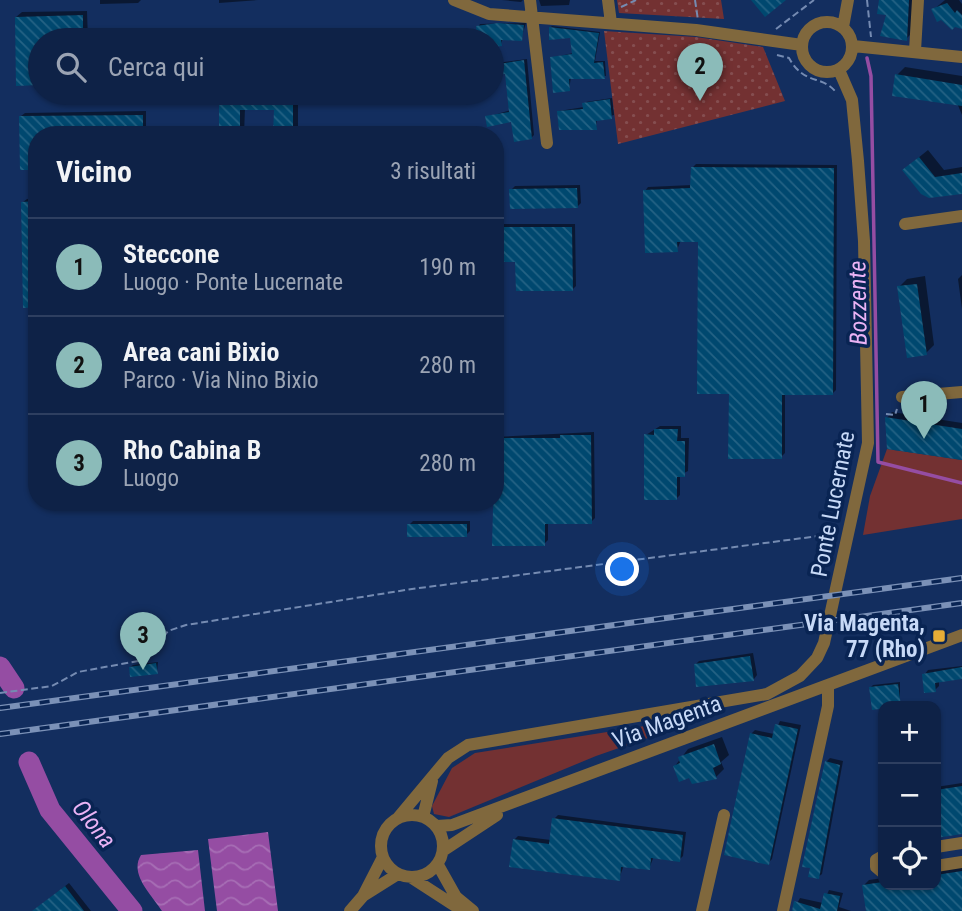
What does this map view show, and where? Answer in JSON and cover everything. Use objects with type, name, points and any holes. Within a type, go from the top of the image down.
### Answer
[{"type":"street","points":[[454,0],[478,11],[533,18],[696,30],[802,45]]},
{"type":"street","points":[[530,0],[547,143]]},
{"type":"street","points":[[843,27],[831,22],[817,24],[807,32],[802,45],[810,66],[824,72],[839,70],[849,60],[853,46],[843,27],[848,0]]},
{"type":"street","points":[[915,51],[918,0]]},
{"type":"street","points":[[608,4],[611,23]]},
{"type":"street","points":[[853,46],[962,57]]},
{"type":"street","name":"Ponte Lucernate","points":[[397,819],[448,758],[468,745],[767,694],[790,683],[817,658],[828,630],[869,432],[864,241],[858,160],[852,100],[839,70]]},
{"type":"street","points":[[905,224],[962,216]]},
{"type":"street","points":[[902,397],[962,392]]},
{"type":"street","name":"Via Magenta","points":[[437,826],[452,825],[521,800],[962,635]]},
{"type":"street","points":[[783,911],[828,706],[828,686]]},
{"type":"street","name":"Ponte Lucernate","points":[[423,817],[433,777]]},
{"type":"street","name":"Via Magenta","points":[[444,850],[521,800]]},
{"type":"street","points":[[350,911],[363,896],[383,857],[383,835],[397,819],[412,815],[423,817],[437,826],[444,850],[438,865],[425,875],[412,878]]},
{"type":"street","points":[[702,911],[724,815]]},
{"type":"street","points":[[941,846],[962,843]]},
{"type":"street","points":[[383,857],[398,874],[412,878],[463,911]]},
{"type":"street","points":[[941,865],[962,863]]},
{"type":"street","points":[[438,865],[456,897],[473,911]]},
{"type":"street","points":[[363,896],[398,874]]},
{"type":"path","points":[[608,4],[620,8],[636,0]]},
{"type":"path","points":[[695,0],[698,20],[696,30]]},
{"type":"path","points":[[867,0],[870,46]]},
{"type":"path","points":[[878,412],[895,415],[902,397]]},
{"type":"path","points":[[0,693],[52,686],[78,671],[138,661],[148,656],[168,631],[186,625],[412,589],[835,534]]},
{"type":"shaded area","points":[[617,0],[721,0],[724,19],[619,13]]},
{"type":"shaded area","points":[[604,31],[696,37],[763,47],[785,101],[618,144]]},
{"type":"shaded area","points":[[887,449],[962,460],[962,519],[863,535],[870,496]]},
{"type":"shaded area","points":[[714,715],[596,756],[449,817],[434,814],[432,806],[452,768],[475,753]]},
{"type":"water","points":[[268,832],[278,911],[217,911],[208,839]]},
{"type":"water","points":[[198,850],[205,911],[162,911],[139,877],[138,862],[141,855]]},
{"type":"building","points":[[751,0],[786,0],[765,17]]},
{"type":"building","points":[[879,0],[909,0],[907,41],[880,36],[886,15],[877,14]]},
{"type":"building","points":[[947,3],[955,13],[957,10],[962,15],[962,29],[955,27],[952,30],[941,20],[937,22],[931,9]]},
{"type":"building","points":[[83,15],[83,28],[28,28],[28,86],[16,86],[15,17]]},
{"type":"building","points":[[498,23],[524,25],[522,41],[504,40],[504,28],[476,26]]},
{"type":"building","points":[[549,27],[599,33],[594,63],[603,62],[605,79],[569,79],[570,91],[553,93],[550,57],[572,54],[570,38],[549,40]]},
{"type":"building","points":[[524,60],[532,139],[514,142],[511,122],[487,126],[485,116],[509,112],[504,63]]},
{"type":"building","points":[[895,74],[962,85],[962,106],[892,96]]},
{"type":"building","points":[[610,99],[612,119],[596,121],[597,130],[559,130],[557,111],[583,109],[582,103]]},
{"type":"building","points":[[219,105],[293,105],[293,126],[273,126],[274,110],[240,110],[240,126],[219,126]]},
{"type":"building","points":[[143,115],[143,126],[28,126],[28,170],[20,170],[19,116]]},
{"type":"building","points":[[919,157],[935,177],[962,173],[962,194],[929,198],[921,194],[902,170]]},
{"type":"building","points":[[691,167],[834,168],[833,395],[782,395],[782,459],[728,459],[729,394],[697,394],[698,242],[677,242],[678,252],[645,253],[643,190],[690,188]]},
{"type":"building","points":[[577,188],[578,208],[510,209],[509,189]]},
{"type":"building","points":[[21,202],[28,202],[28,308],[23,308]]},
{"type":"building","points":[[504,227],[572,227],[573,291],[516,291],[515,262],[504,262]]},
{"type":"building","points":[[917,284],[927,355],[907,358],[897,286]]},
{"type":"building","points":[[885,417],[962,429],[962,460],[887,449]]},
{"type":"building","points":[[654,429],[678,429],[677,441],[685,441],[685,477],[677,477],[677,500],[644,500],[644,434],[654,435]]},
{"type":"building","points":[[560,435],[591,435],[592,524],[545,524],[545,546],[492,546],[493,511],[504,511],[504,438],[560,438]]},
{"type":"building","points":[[407,524],[467,524],[467,537],[407,537]]},
{"type":"building","points":[[750,656],[754,681],[696,687],[694,664]]},
{"type":"building","points":[[156,663],[158,674],[130,677],[129,667]]},
{"type":"building","points":[[962,667],[962,679],[935,683],[936,692],[924,693],[922,674]]},
{"type":"building","points":[[898,684],[900,701],[878,701],[878,709],[872,710],[869,687]]},
{"type":"building","points":[[775,724],[798,729],[769,865],[724,855],[750,733],[772,738]]},
{"type":"building","points":[[714,744],[721,764],[713,768],[717,779],[692,784],[689,778],[679,782],[673,766],[680,763],[678,757]]},
{"type":"building","points":[[825,761],[840,765],[819,879],[808,877],[810,868],[802,867]]},
{"type":"building","points":[[962,786],[962,834],[941,837],[941,789]]},
{"type":"building","points":[[552,818],[683,835],[680,862],[651,858],[650,870],[621,867],[620,881],[509,867],[513,839],[549,844]]},
{"type":"building","points":[[962,871],[962,911],[866,911],[862,885],[878,883],[878,890],[941,890],[941,874]]},
{"type":"building","points":[[65,886],[84,911],[32,911]]},
{"type":"building","points":[[824,893],[840,896],[837,911],[792,911],[794,901],[820,909]]},
{"type":"waterway","name":"Bozzente","points":[[867,58],[871,76],[878,462],[962,483]]},
{"type":"waterway","name":"Olona","points":[[0,667],[14,688]]},
{"type":"waterway","name":"Olona","points":[[29,762],[50,810],[132,911]]},
{"type":"railway","points":[[0,708],[962,578]]},
{"type":"railway","points":[[0,734],[962,603]]},
{"type":"place","name":"Area cani Bixio","points":[[700,101]]},
{"type":"place","name":"Steccone","points":[[924,439]]},
{"type":"place","name":"Via Magenta, 77 (Rho)","points":[[939,636]]},
{"type":"place","name":"Rho Cabina B","points":[[143,670]]}]
